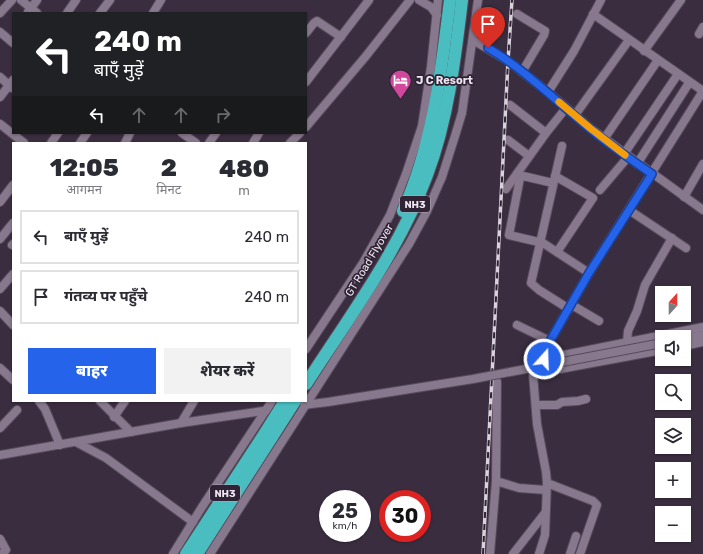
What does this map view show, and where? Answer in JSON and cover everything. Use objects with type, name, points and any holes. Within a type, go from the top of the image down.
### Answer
[{"type":"highway","name":"GT Road Flyover","points":[[307,367],[378,259],[403,210],[414,184],[430,132],[439,89],[450,0]]},
{"type":"highway","name":"GT Road Flyover","points":[[307,382],[384,264],[410,214],[427,175],[440,134],[450,92],[462,0]]},
{"type":"highway","name":"NH3","points":[[197,554],[268,435],[284,402]]},
{"type":"highway","name":"NH3","points":[[186,554],[268,435],[301,403]]},
{"type":"street","points":[[0,13],[12,0]]},
{"type":"street","points":[[21,0],[32,12],[37,0]]},
{"type":"street","points":[[68,12],[76,0]]},
{"type":"street","points":[[101,12],[110,0]]},
{"type":"street","points":[[154,12],[161,0]]},
{"type":"street","points":[[307,81],[370,0]]},
{"type":"street","points":[[307,125],[361,62],[410,0]]},
{"type":"street","points":[[419,0],[431,7],[436,15]]},
{"type":"street","points":[[307,347],[367,256],[390,215],[406,174],[422,126],[438,0]]},
{"type":"street","points":[[307,394],[409,244],[427,211],[442,177],[462,113],[478,0]]},
{"type":"street","points":[[548,92],[574,51],[601,0]]},
{"type":"street","points":[[644,51],[681,0]]},
{"type":"street","points":[[517,14],[545,31],[522,72]]},
{"type":"street","points":[[593,14],[703,91],[589,273],[550,341],[544,359],[703,327]]},
{"type":"street","points":[[307,32],[317,21],[341,37]]},
{"type":"street","points":[[0,32],[12,39]]},
{"type":"street","points":[[473,40],[494,52],[522,72],[604,139],[703,210]]},
{"type":"street","points":[[574,115],[629,40]]},
{"type":"street","points":[[604,139],[658,60]]},
{"type":"street","points":[[600,190],[626,155],[678,74]]},
{"type":"street","points":[[0,77],[12,84],[0,96]]},
{"type":"street","points":[[637,164],[690,83]]},
{"type":"street","points":[[510,105],[546,133]]},
{"type":"street","points":[[506,189],[566,108]]},
{"type":"street","points":[[0,124],[12,134]]},
{"type":"street","points":[[13,134],[23,142]]},
{"type":"street","points":[[291,142],[299,134]]},
{"type":"street","points":[[184,137],[194,142]]},
{"type":"street","points":[[508,140],[529,156]]},
{"type":"street","points":[[562,146],[539,242],[531,284],[570,307],[599,321]]},
{"type":"street","points":[[684,197],[703,164]]},
{"type":"street","points":[[557,252],[593,198],[554,180],[523,176],[519,181],[509,235],[539,242],[589,273]]},
{"type":"street","points":[[0,202],[12,186]]},
{"type":"street","points":[[629,210],[686,248]]},
{"type":"street","points":[[0,239],[12,223]]},
{"type":"street","points":[[626,342],[628,331],[637,311],[645,285],[672,238]]},
{"type":"street","points":[[0,289],[12,275]]},
{"type":"street","points":[[0,311],[12,324]]},
{"type":"street","points":[[517,324],[550,341]]},
{"type":"street","points":[[691,338],[703,335]]},
{"type":"street","points":[[691,345],[703,342]]},
{"type":"street","points":[[0,456],[301,403],[328,402],[473,379],[655,344]]},
{"type":"street","points":[[539,554],[545,535],[547,487],[533,374],[655,351]]},
{"type":"street","points":[[0,368],[12,379]]},
{"type":"street","points":[[490,554],[496,481],[497,382]]},
{"type":"street","points":[[536,405],[557,405],[562,402],[586,399]]},
{"type":"street","points":[[40,402],[45,409],[60,445]]},
{"type":"street","points":[[101,402],[114,417],[131,432]]},
{"type":"street","points":[[114,417],[124,402]]},
{"type":"street","points":[[181,423],[192,402]]},
{"type":"street","points":[[173,554],[271,402]]},
{"type":"street","points":[[210,554],[301,403]]},
{"type":"street","points":[[0,428],[18,410]]},
{"type":"street","points":[[76,442],[106,458],[193,522]]},
{"type":"street","points":[[496,481],[524,489],[547,487],[593,501],[597,505],[580,554]]},
{"type":"street","points":[[513,554],[545,513]]},
{"type":"street","points":[[570,554],[576,536]]},
{"type":"street","points":[[0,539],[6,550],[2,554]]},
{"type":"railway","points":[[483,554],[512,0]]},
{"type":"slow traffic","points":[[559,102],[625,155]]},
{"type":"place","name":"J C Resort","points":[[400,100]]},
{"type":"route","points":[[488,48],[508,61],[548,92],[590,128],[652,174],[589,273],[550,341],[544,359]]}]
